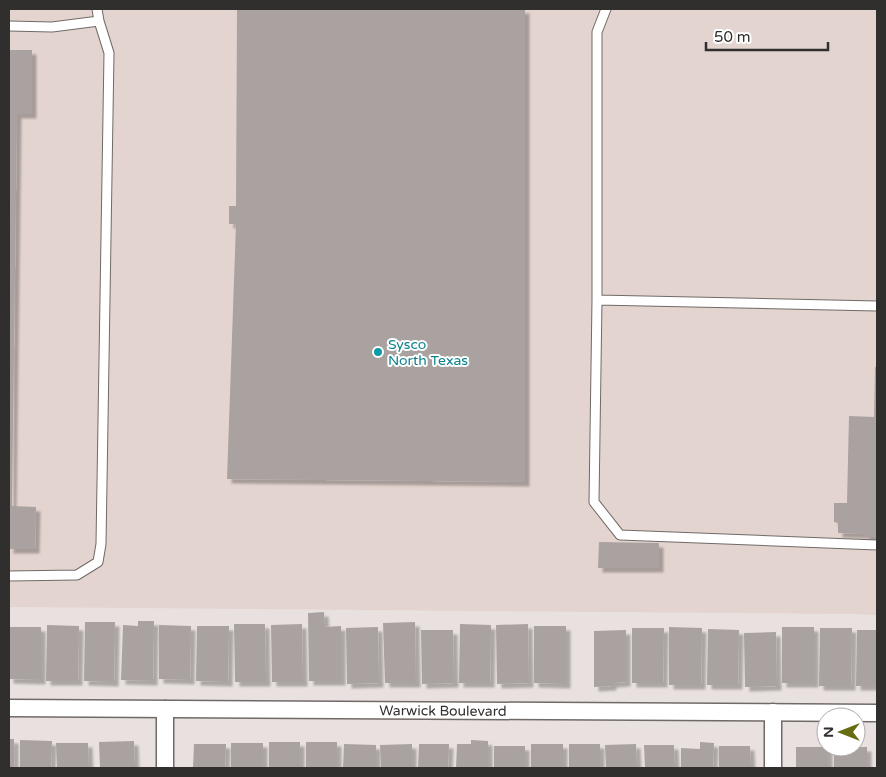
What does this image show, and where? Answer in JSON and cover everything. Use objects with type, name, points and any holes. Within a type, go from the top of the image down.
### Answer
[{"type":"street","name":"Warwick Boulevard","points":[[9,708],[877,712]]},
{"type":"street","points":[[165,709],[165,768]]},
{"type":"street","points":[[773,712],[773,768]]},
{"type":"lane","points":[[9,576],[77,575],[98,562],[101,544],[109,53],[98,21],[97,9]]},
{"type":"lane","points":[[606,9],[598,32],[594,502],[620,535],[877,545]]},
{"type":"lane","points":[[9,26],[52,26],[98,21]]},
{"type":"lane","points":[[597,300],[877,306]]},
{"type":"shaded area","points":[[9,9],[877,9],[877,615],[9,607]]},
{"type":"building","name":"Sysco North Texas","points":[[237,9],[525,9],[525,482],[227,479],[236,224],[229,224],[229,206],[236,206]]},
{"type":"building","points":[[9,50],[32,50],[32,114],[17,114],[12,506],[36,507],[35,549],[9,549]]},
{"type":"building","points":[[875,367],[877,367],[877,537],[865,537],[865,534],[838,533],[838,523],[834,522],[834,503],[847,503],[849,416],[874,417]]},
{"type":"building","points":[[599,542],[659,543],[659,568],[598,568]]},
{"type":"building","points":[[324,612],[325,627],[341,626],[341,681],[309,681],[308,613]]},
{"type":"building","points":[[138,621],[154,621],[153,681],[121,680],[123,625],[138,626]]},
{"type":"building","points":[[85,622],[115,622],[114,682],[84,681]]},
{"type":"building","points":[[415,622],[416,683],[385,683],[383,623]]},
{"type":"building","points":[[234,624],[265,624],[266,682],[235,682]]},
{"type":"building","points":[[302,624],[303,682],[272,682],[271,625]]},
{"type":"building","points":[[460,624],[491,625],[490,683],[459,683]]},
{"type":"building","points":[[528,624],[529,683],[497,684],[496,625]]},
{"type":"building","points":[[47,625],[79,626],[78,681],[46,681]]},
{"type":"building","points":[[159,625],[191,626],[190,680],[159,679]]},
{"type":"building","points":[[197,626],[229,626],[228,682],[196,681]]},
{"type":"building","points":[[534,626],[566,626],[566,684],[534,683]]},
{"type":"building","points":[[10,627],[41,627],[41,680],[9,679]]},
{"type":"building","points":[[378,627],[379,683],[347,684],[346,628]]},
{"type":"building","points":[[669,627],[702,628],[701,685],[669,685]]},
{"type":"building","points":[[782,627],[814,627],[814,683],[782,683]]},
{"type":"building","points":[[632,628],[664,628],[663,683],[632,683]]},
{"type":"building","points":[[820,628],[852,628],[851,686],[819,686]]},
{"type":"building","points":[[708,629],[739,630],[738,685],[707,685]]},
{"type":"building","points":[[421,630],[453,630],[454,683],[422,684]]},
{"type":"building","points":[[626,630],[626,682],[612,683],[612,686],[594,687],[594,631]]},
{"type":"building","points":[[857,630],[877,630],[877,686],[856,686]]},
{"type":"building","points":[[776,632],[777,686],[745,687],[744,633]]},
{"type":"building","points":[[9,739],[14,739],[14,768],[9,768]]},
{"type":"building","points":[[20,740],[52,741],[51,768],[20,768]]},
{"type":"building","points":[[471,740],[488,741],[488,768],[456,768],[457,744],[471,744]]},
{"type":"building","points":[[134,741],[135,768],[100,768],[99,742]]},
{"type":"building","points":[[269,742],[300,742],[300,768],[269,768]]},
{"type":"building","points":[[306,742],[337,742],[337,768],[306,768]]},
{"type":"building","points":[[700,742],[714,743],[713,768],[681,768],[681,748],[700,749]]},
{"type":"building","points":[[56,743],[88,743],[89,768],[57,768]]},
{"type":"building","points":[[231,743],[263,743],[263,768],[231,768]]},
{"type":"building","points":[[194,744],[226,744],[225,768],[193,768]]},
{"type":"building","points":[[344,744],[376,745],[376,768],[343,768]]},
{"type":"building","points":[[412,744],[412,768],[381,768],[380,745]]},
{"type":"building","points":[[419,744],[449,744],[448,768],[418,768]]},
{"type":"building","points":[[531,744],[563,744],[563,768],[531,768]]},
{"type":"building","points":[[569,744],[600,744],[600,768],[569,768]]},
{"type":"building","points":[[636,744],[637,768],[606,768],[605,745]]},
{"type":"building","points":[[644,745],[674,745],[675,768],[645,768]]},
{"type":"building","points":[[494,746],[525,746],[525,768],[494,768]]},
{"type":"building","points":[[719,746],[750,746],[751,768],[719,768]]},
{"type":"building","points":[[796,747],[816,747],[816,757],[828,757],[828,768],[796,768]]},
{"type":"building","points":[[867,747],[867,768],[834,768],[834,757],[866,757]]},
{"type":"place","name":"Sysco North Texas","points":[[378,352]]}]
